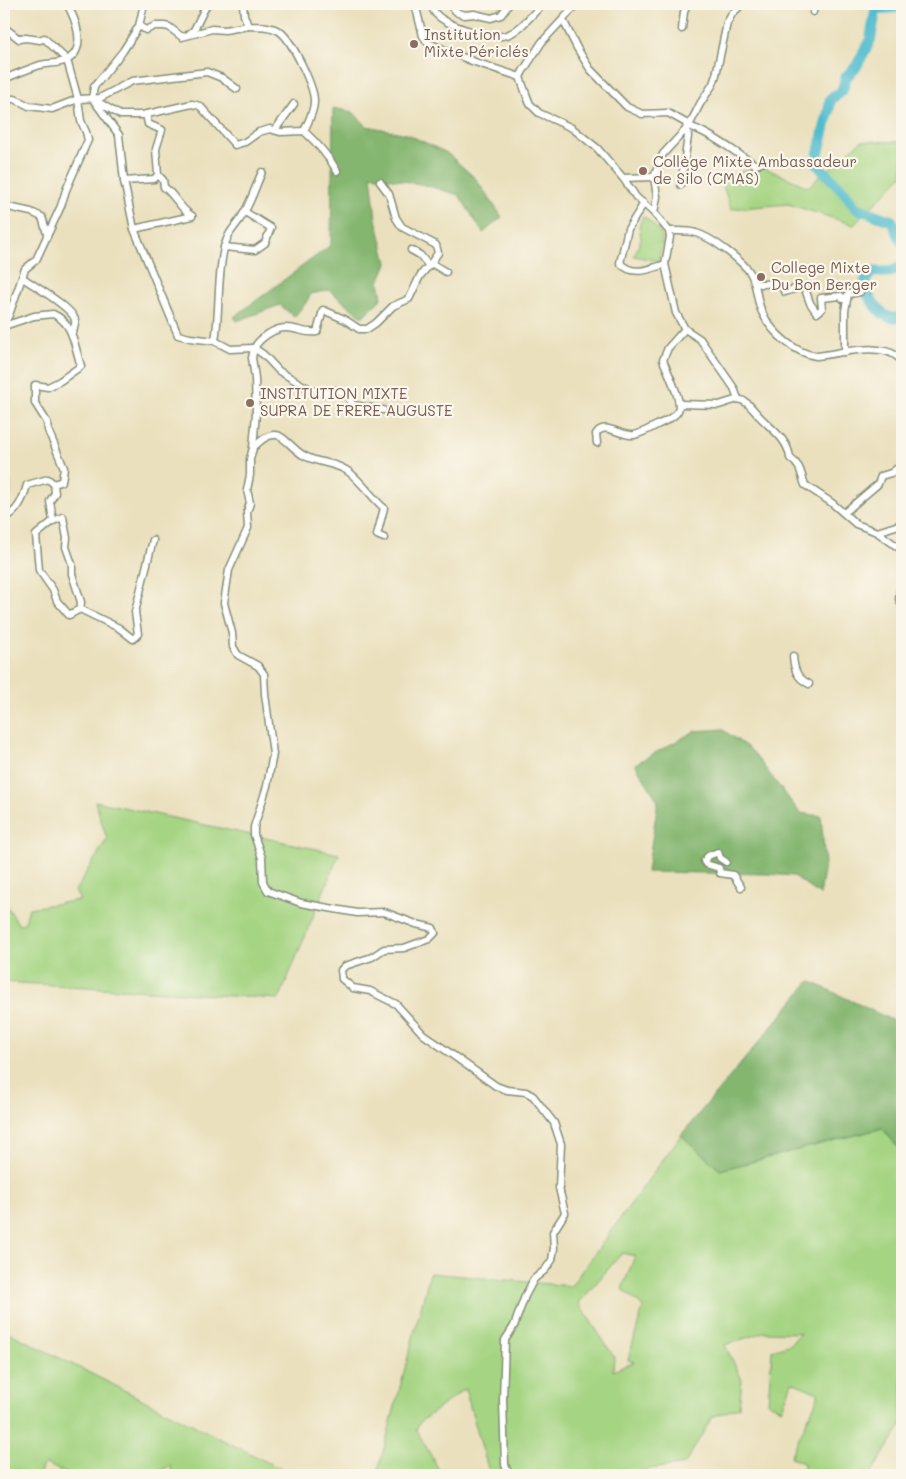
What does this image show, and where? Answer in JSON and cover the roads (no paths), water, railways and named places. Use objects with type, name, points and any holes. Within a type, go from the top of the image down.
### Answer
[{"type":"street","points":[[4,79],[42,65],[67,60],[74,54],[78,41],[76,23],[67,4]]},
{"type":"street","points":[[144,4],[139,26],[123,51],[94,87],[92,98],[119,135],[124,181],[134,229],[178,335],[215,341],[230,349],[254,348],[264,355],[279,371],[306,387],[322,394],[335,390],[346,394],[353,405],[383,410]]},
{"type":"street","points":[[182,37],[193,31],[207,4]]},
{"type":"street","points":[[243,4],[248,26]]},
{"type":"street","points":[[415,4],[423,36],[428,43],[472,61],[520,77]]},
{"type":"street","points":[[431,4],[436,14],[455,25],[478,33],[506,35],[515,30],[543,4]]},
{"type":"street","points":[[448,4],[458,13],[491,18],[501,15],[510,4]]},
{"type":"street","points":[[577,4],[537,50],[523,70],[520,77],[530,104],[539,114],[572,128],[597,148],[623,178],[636,197],[670,231],[665,264],[676,313],[685,329],[700,339],[734,388],[738,399]]},
{"type":"street","points":[[682,29],[687,4]]},
{"type":"street","points":[[654,213],[657,197],[654,177],[663,154],[689,127],[716,75],[727,23],[732,14],[742,4]]},
{"type":"street","points":[[813,12],[815,4]]},
{"type":"street","points":[[563,20],[590,69],[627,107],[642,114],[668,114],[686,123],[689,127],[703,131],[716,138],[724,146],[756,165],[764,162]]},
{"type":"street","points":[[139,26],[146,30],[155,26],[169,27],[182,37]]},
{"type":"street","points":[[182,37],[212,29],[225,30],[248,26],[271,27],[280,31],[290,42],[313,93],[314,106],[304,131]]},
{"type":"street","points":[[4,27],[19,39],[40,40],[44,38],[67,60],[78,99],[81,121],[88,140],[36,260],[26,269],[10,315],[4,325]]},
{"type":"street","points":[[4,99],[15,99],[29,106],[52,109],[78,99],[100,98],[132,81],[207,72],[222,78],[237,89]]},
{"type":"street","points":[[92,98],[120,115],[146,114],[192,104],[200,106],[235,146],[245,142],[259,132],[275,130],[280,132],[304,131],[323,149],[336,171]]},
{"type":"street","points":[[275,130],[294,104]]},
{"type":"street","points":[[134,229],[192,216],[185,212],[172,193],[164,187],[163,180],[158,175],[156,149],[162,130],[148,124],[146,114]]},
{"type":"street","points":[[681,185],[689,127]]},
{"type":"street","points":[[215,341],[219,320],[220,274],[224,247],[230,230],[245,212],[262,172]]},
{"type":"street","points":[[124,181],[154,179],[158,175]]},
{"type":"street","points":[[623,178],[654,177]]},
{"type":"street","points":[[380,182],[388,194],[396,218],[402,227],[436,245],[438,253],[420,276],[409,299],[393,306],[367,329],[358,329],[323,310],[317,332],[312,333],[286,328],[277,330],[258,342],[254,348],[252,358],[256,387],[256,413],[247,490],[250,503],[247,512],[248,528],[228,570],[224,603],[232,633],[233,647],[238,655],[258,666],[264,674],[272,754],[267,786],[254,827],[254,835],[262,858],[265,888],[274,894],[301,904],[320,905],[357,912],[384,912],[433,928],[435,933],[429,939],[404,948],[384,949],[372,957],[345,966],[342,970],[342,979],[353,988],[370,991],[396,1004],[423,1034],[496,1086],[507,1090],[526,1092],[533,1096],[554,1122],[558,1132],[562,1157],[559,1188],[565,1213],[553,1232],[554,1248],[552,1260],[545,1270],[534,1279],[525,1296],[514,1326],[505,1340],[503,1427],[505,1466],[508,1475]]},
{"type":"street","points":[[644,203],[628,229],[620,263],[623,266],[640,272],[665,264]]},
{"type":"street","points":[[4,206],[31,212],[42,217],[47,234]]},
{"type":"street","points":[[224,247],[254,250],[265,243],[271,228],[245,212]]},
{"type":"street","points":[[670,231],[695,232],[708,238],[744,265],[755,283],[762,314],[789,344],[809,355],[816,356],[870,349],[886,350],[899,357],[902,362]]},
{"type":"street","points":[[412,250],[430,264],[446,272]]},
{"type":"street","points":[[23,278],[70,311],[75,319],[75,326],[72,332]]},
{"type":"street","points":[[755,283],[776,284],[781,286],[785,292],[804,286],[808,298],[817,313],[822,309],[821,298],[841,296],[843,299],[848,297]]},
{"type":"street","points":[[845,352],[848,294],[860,292]]},
{"type":"street","points":[[4,325],[34,316],[53,314],[67,324],[72,332],[81,366],[48,387],[35,385],[35,403],[47,422],[48,430],[64,468],[62,480],[54,484]]},
{"type":"street","points":[[597,442],[596,434],[599,429],[604,428],[626,435],[635,434],[676,414],[679,404],[663,360],[668,348],[685,329]]},
{"type":"street","points":[[679,404],[719,405],[738,399],[749,404],[757,415],[779,434],[790,451],[790,458],[798,463],[805,485],[856,524],[877,532],[902,550]]},
{"type":"street","points":[[253,448],[273,434],[279,435],[303,455],[348,471],[384,508],[377,535],[384,538]]},
{"type":"street","points":[[844,513],[878,484],[881,476],[891,473],[902,465]]},
{"type":"street","points":[[4,519],[13,514],[23,499],[27,485],[48,479],[54,484],[55,493],[50,501],[53,521]]},
{"type":"street","points":[[4,480],[4,496]]},
{"type":"street","points":[[62,517],[67,538],[66,548],[81,602],[80,609],[69,615],[57,601],[53,590],[39,570],[36,535],[53,521],[62,517]]},
{"type":"street","points":[[877,532],[902,524]]},
{"type":"street","points":[[80,609],[119,628],[133,639],[138,634],[135,612],[154,540]]},
{"type":"street","points":[[902,576],[899,600],[902,604]]},
{"type":"street","points":[[793,656],[794,667],[798,677],[809,684]]},
{"type":"street","points":[[726,862],[720,858],[718,852],[708,856],[704,861],[706,864],[719,868],[720,873],[733,875],[741,886]]},
{"type":"waterway","points":[[902,7],[876,9],[870,41],[856,67],[846,77],[842,91],[830,100],[816,163],[845,193],[856,208],[892,221],[902,242]]},
{"type":"waterway","points":[[902,264],[893,271],[872,272],[865,284],[869,297],[882,313],[891,317],[902,318]]},
{"type":"place","name":"Institution Mixte Périclés","points":[[414,44]]},
{"type":"place","name":"Collège Mixte Ambassadeur de Silo (CMAS)","points":[[643,171]]},
{"type":"place","name":"College Mixte Du Bon Berger","points":[[761,277]]},
{"type":"place","name":"INSTITUTION MIXTE SUPRA DE FRERE AUGUSTE","points":[[250,403]]}]
